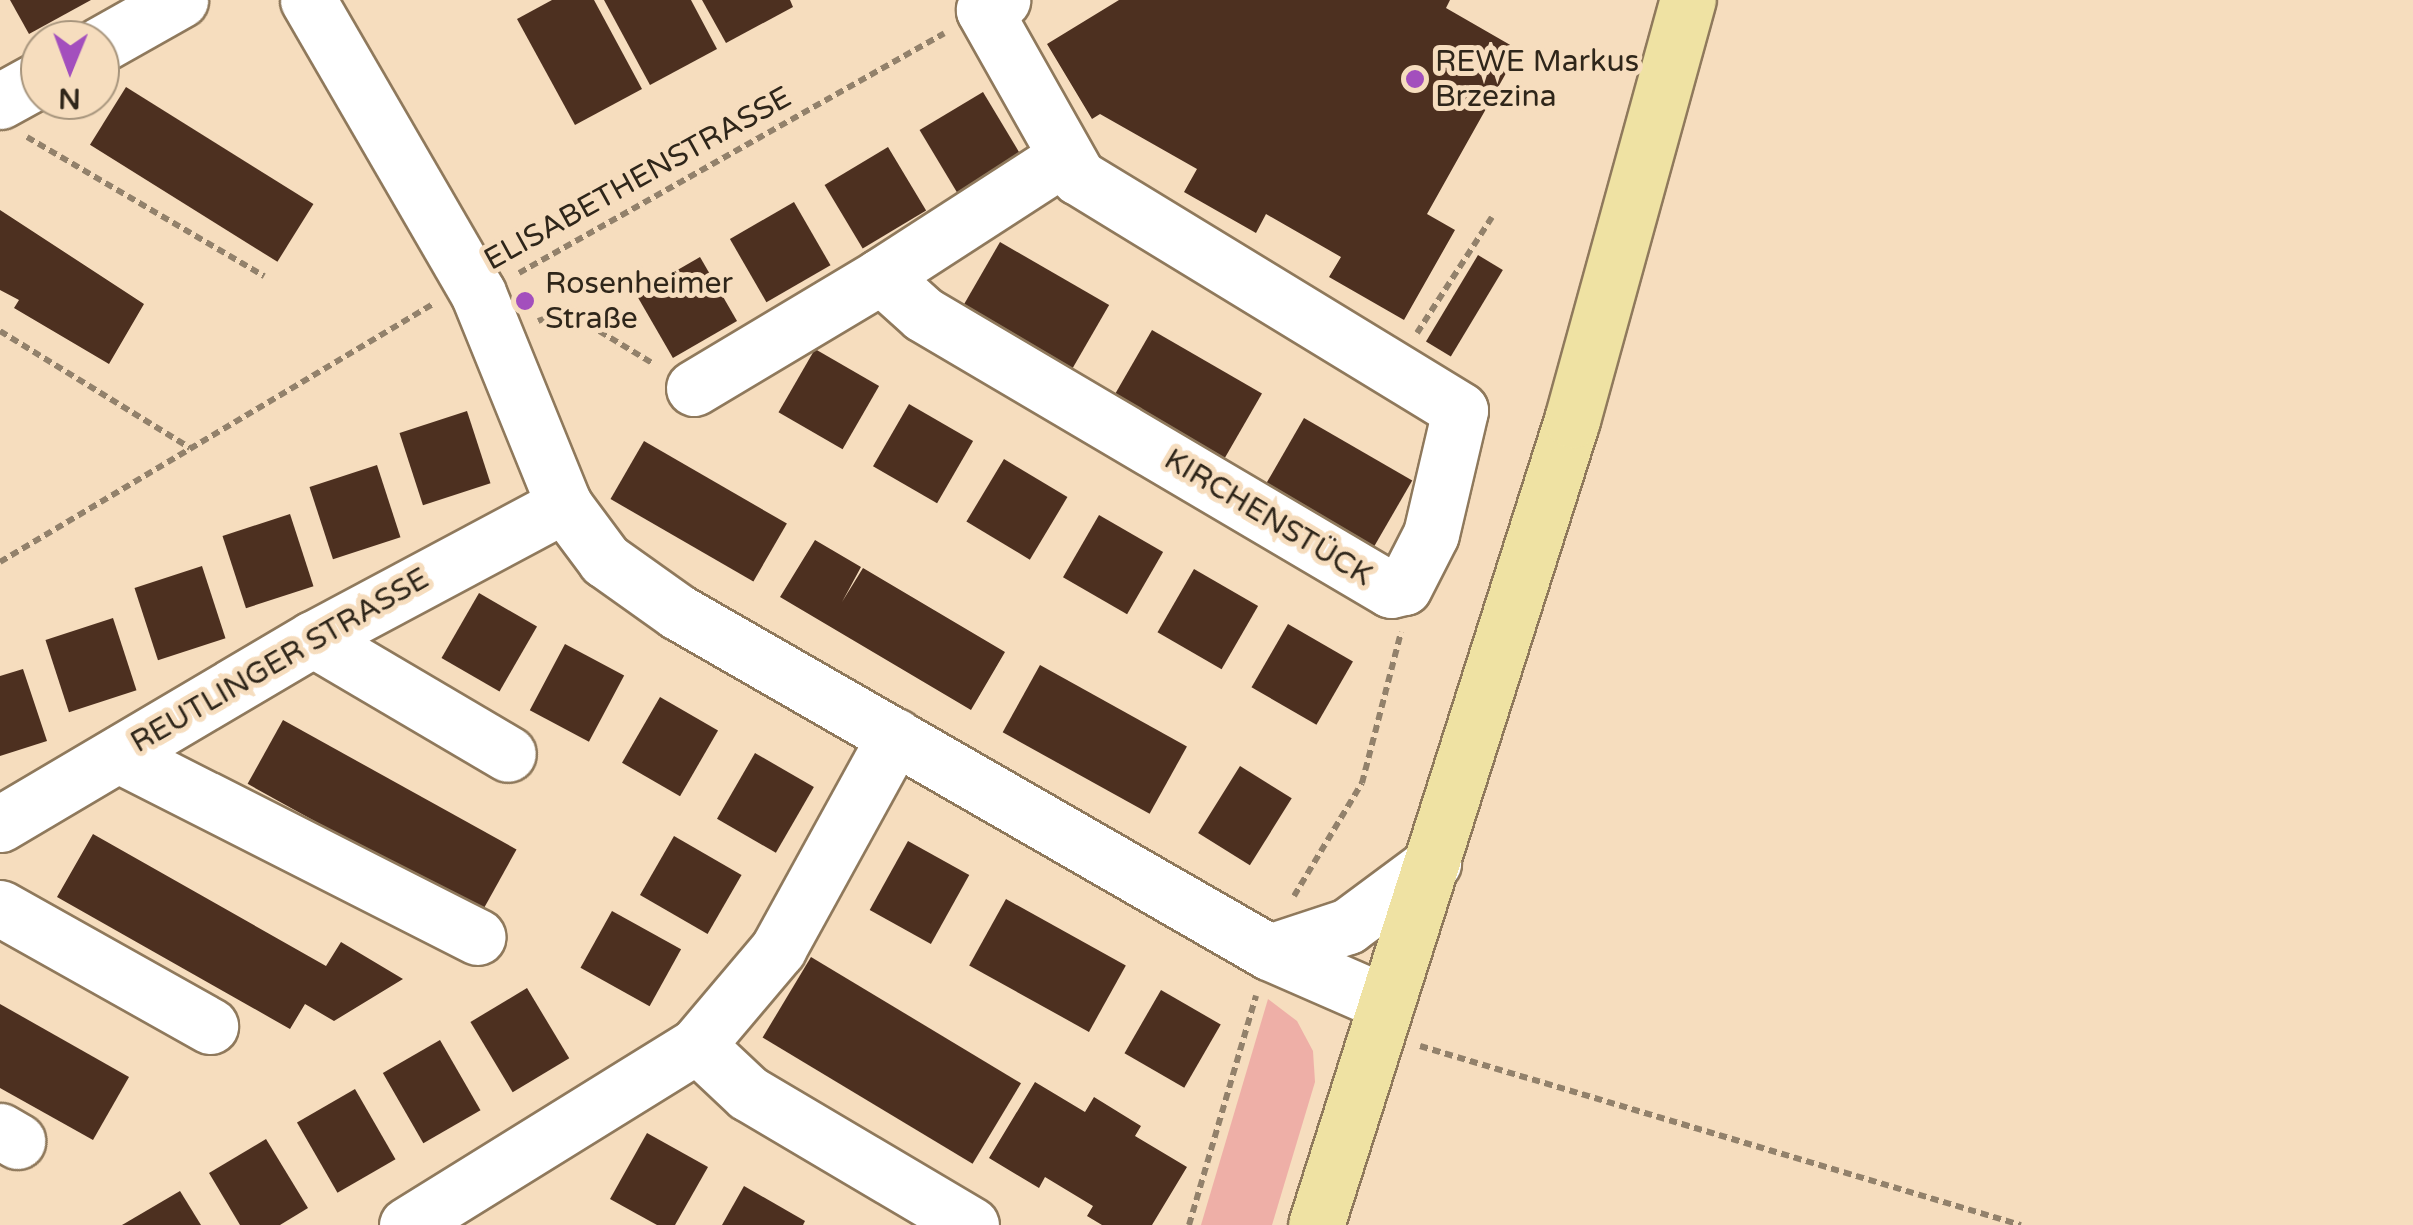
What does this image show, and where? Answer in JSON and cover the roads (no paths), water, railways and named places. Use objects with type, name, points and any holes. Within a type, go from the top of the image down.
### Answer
[{"type":"main road","points":[[1316,1225],[1572,420],[1688,0]]},
{"type":"street","points":[[120,34],[180,0]]},
{"type":"street","points":[[308,0],[488,314],[564,505],[584,538],[638,588],[1380,1019]]},
{"type":"street","name":"KIRCHENSTÜCK","points":[[881,276],[922,314],[1398,592],[1431,534],[1460,422],[1450,397],[1091,186],[1062,159],[993,5]]},
{"type":"street","points":[[694,388],[881,276],[1062,159]]},
{"type":"street","name":"REUTLINGER STRASSE","points":[[0,824],[313,639],[564,505]]},
{"type":"street","points":[[313,639],[508,754]]},
{"type":"street","points":[[407,1225],[698,1045],[778,948],[895,736]]},
{"type":"street","points":[[119,755],[478,937]]},
{"type":"street","points":[[1269,952],[1348,926],[1433,863]]},
{"type":"street","points":[[0,908],[210,1026]]},
{"type":"street","points":[[698,1045],[748,1094],[971,1225]]},
{"type":"place","name":"REWE Markus Brzezina","points":[[1415,79]]},
{"type":"place","name":"Rosenheimer Straße","points":[[525,301]]}]
